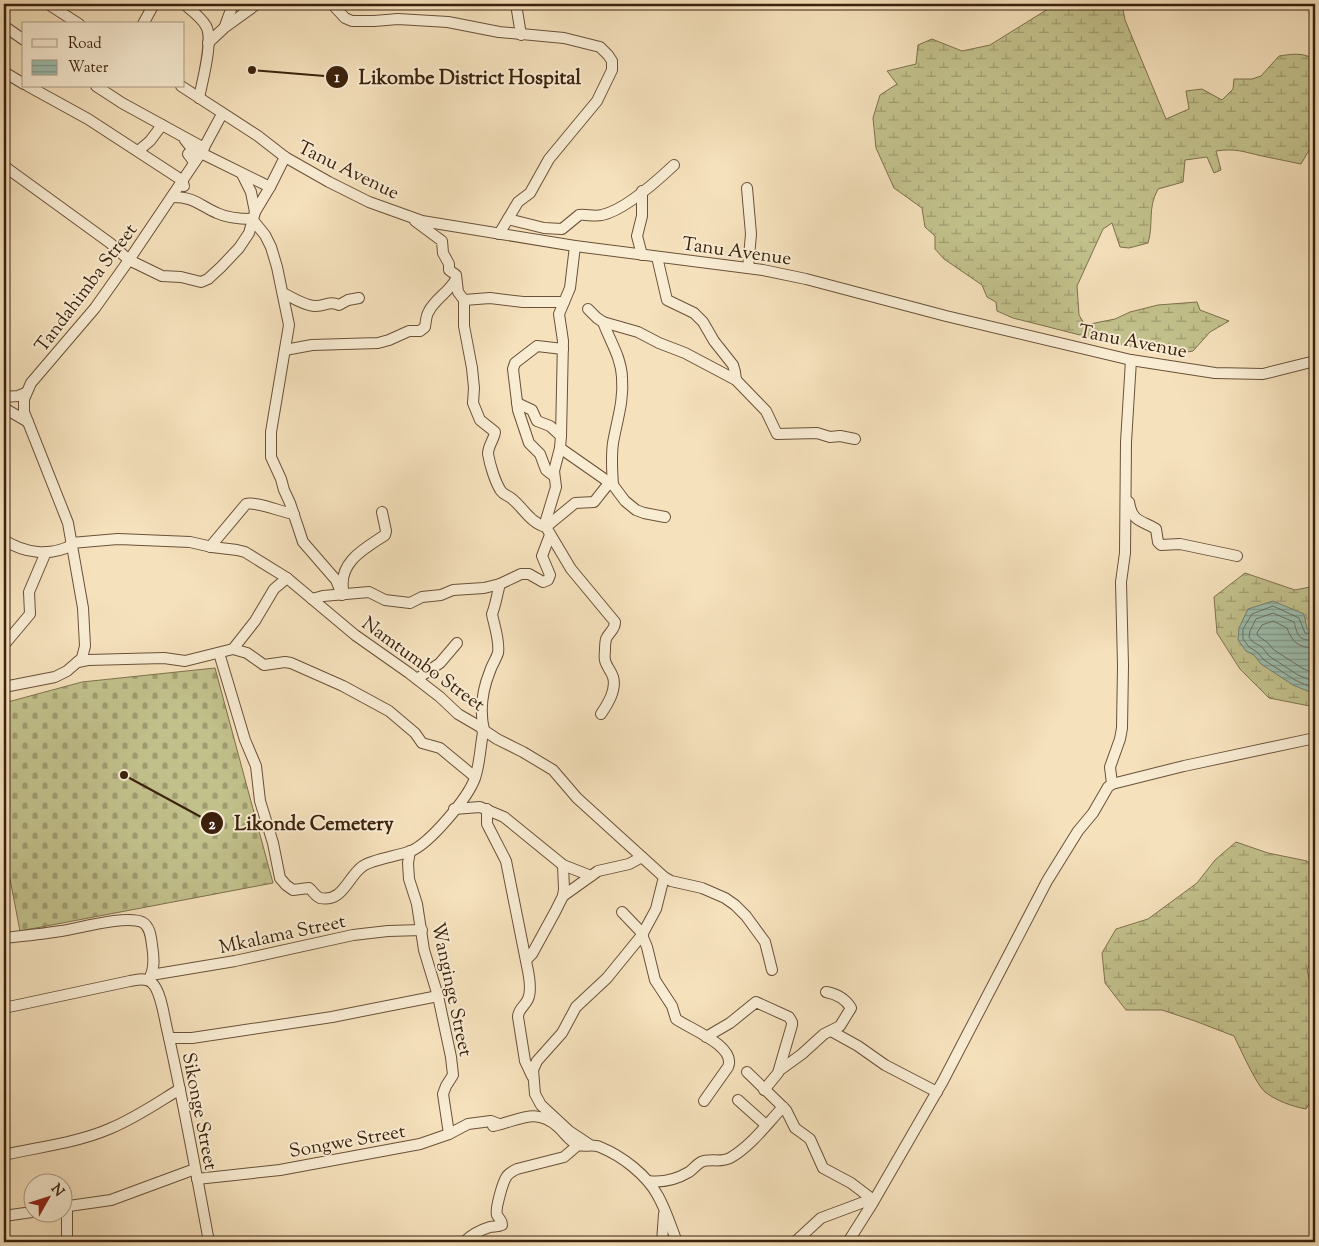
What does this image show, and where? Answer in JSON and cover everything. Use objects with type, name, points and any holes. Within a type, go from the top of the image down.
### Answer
[{"type":"street","points":[[48,4],[76,22]]},
{"type":"street","points":[[144,22],[154,4]]},
{"type":"street","points":[[184,4],[206,25],[208,33],[199,98]]},
{"type":"street","points":[[224,28],[233,4]]},
{"type":"street","points":[[208,43],[224,28],[257,4]]},
{"type":"street","points":[[332,4],[345,18],[352,21],[398,19],[448,22],[498,32],[564,38],[590,43],[600,47],[612,61],[610,75],[597,101],[548,159],[530,193],[518,202],[499,234]]},
{"type":"street","points":[[516,4],[522,35]]},
{"type":"street","points":[[4,26],[22,39]]},
{"type":"street","points":[[4,72],[22,83]]},
{"type":"street","points":[[32,88],[88,119],[182,180],[187,197]]},
{"type":"street","points":[[99,88],[242,174],[270,187]]},
{"type":"street","name":"Tanu Avenue","points":[[184,88],[258,136],[285,156],[329,182],[369,202],[422,221],[575,246],[748,268],[806,279],[946,316],[1131,360],[1215,373],[1263,374],[1315,361]]},
{"type":"street","name":"Tandahimba Street","points":[[25,393],[95,308],[129,260],[203,151],[222,114]]},
{"type":"street","points":[[138,151],[150,141],[162,125]]},
{"type":"street","points":[[181,136],[191,146],[193,150],[188,154],[194,162]]},
{"type":"street","points":[[173,197],[187,197],[218,214],[235,218],[253,215],[270,187],[285,156]]},
{"type":"street","points":[[508,219],[544,228],[562,229],[579,215],[600,216],[613,212],[663,176],[674,165]]},
{"type":"street","points":[[4,166],[110,243],[129,260],[162,276],[181,277],[201,282],[213,276],[239,248],[249,233],[253,215],[251,192],[242,174]]},
{"type":"street","points":[[747,188],[752,234],[748,268]]},
{"type":"street","points":[[642,192],[642,216],[637,236],[642,255]]},
{"type":"street","points":[[253,215],[271,247],[289,325],[271,432],[270,448],[272,461],[281,479],[303,542],[336,580],[343,595]]},
{"type":"street","points":[[411,217],[442,241],[449,270],[456,274],[459,294],[464,300],[464,326],[474,388],[473,403],[480,420],[495,432],[495,436],[490,442],[488,454],[498,484],[503,494],[509,496],[537,524],[548,531]]},
{"type":"street","points":[[575,246],[570,288],[559,314],[563,338],[561,436],[554,471],[556,487],[546,520],[548,531],[571,569],[615,622],[614,628],[606,640],[604,658],[613,682],[610,699],[600,714]]},
{"type":"street","points":[[657,257],[667,300],[694,313],[703,322],[733,365],[736,372],[736,380]]},
{"type":"street","points":[[286,350],[312,345],[378,343],[409,331],[420,331],[425,327],[427,313],[430,308],[444,295],[456,279]]},
{"type":"street","points":[[283,293],[313,306],[332,302],[338,305],[348,300],[359,298]]},
{"type":"street","points":[[464,300],[490,298],[523,302],[564,302]]},
{"type":"street","points":[[312,599],[329,595],[369,592],[384,600],[410,603],[426,596],[441,595],[453,590],[484,588],[500,584],[521,574],[529,574],[543,582],[548,580],[550,576],[542,556],[548,531],[575,502],[594,502],[611,484],[613,443],[621,412],[622,377],[615,348],[603,322],[588,309]]},
{"type":"street","points":[[603,322],[638,332],[685,353],[736,380],[766,411],[778,434],[817,433],[830,437],[840,436],[855,439]]},
{"type":"street","points":[[554,476],[546,470],[540,454],[529,443],[517,403],[513,372],[515,363],[537,346],[563,349]]},
{"type":"street","points":[[1112,784],[1111,764],[1122,728],[1121,582],[1125,553],[1126,432],[1131,360]]},
{"type":"street","points":[[4,398],[25,393]]},
{"type":"street","points":[[4,687],[55,677],[67,671],[78,662],[84,653],[86,638],[72,544],[64,513],[28,422],[23,404],[25,393]]},
{"type":"street","points":[[517,403],[532,410],[537,422],[550,426],[561,436]]},
{"type":"street","points":[[4,408],[28,422]]},
{"type":"street","points":[[560,448],[611,484],[636,510],[665,516]]},
{"type":"street","points":[[1125,491],[1133,515],[1137,520],[1156,529],[1160,544],[1180,544],[1237,556]]},
{"type":"street","points":[[210,547],[246,504],[255,503],[280,512],[294,514]]},
{"type":"street","points":[[343,595],[342,580],[347,566],[361,550],[385,535],[386,531],[382,512]]},
{"type":"street","name":"Namtumbo Street","points":[[46,552],[59,550],[72,544],[118,539],[190,542],[245,552],[287,578],[360,639],[417,679],[458,714],[483,729],[480,757],[470,790],[432,837],[410,851],[364,865],[342,891],[335,896],[319,898],[310,888],[292,890],[280,878],[273,843],[262,808],[256,766],[247,746],[219,653]]},
{"type":"street","points":[[4,540],[26,551],[46,552],[29,592],[30,614],[4,645]]},
{"type":"street","points":[[233,649],[255,621],[274,589],[287,578]]},
{"type":"street","points":[[500,584],[496,606],[492,614],[498,653],[489,673],[481,702],[483,729],[497,739],[553,770],[576,798],[664,877],[670,881],[702,888],[725,898],[735,905],[746,916],[765,942],[772,970]]},
{"type":"street","points":[[329,595],[330,615]]},
{"type":"street","points":[[417,679],[440,663],[457,643]]},
{"type":"street","points":[[78,662],[88,660],[164,658],[184,661],[233,649],[247,654],[264,665],[285,662],[295,664],[343,686],[389,711],[415,733],[422,743],[440,748],[475,777]]},
{"type":"street","points":[[848,1242],[937,1092],[1046,881],[1078,831],[1094,813],[1108,787],[1112,784],[1184,766],[1315,738]]},
{"type":"street","points":[[454,809],[469,807],[487,809],[504,817],[562,864],[590,876]]},
{"type":"street","points":[[487,809],[487,824],[506,861],[529,975],[528,996],[518,1012],[518,1016],[525,1061],[533,1078]]},
{"type":"street","name":"Wanginge Street","points":[[410,851],[408,863],[409,879],[417,904],[424,950],[438,996],[452,1056],[452,1075],[443,1094],[451,1133]]},
{"type":"street","points":[[563,896],[598,871],[629,864],[642,857]]},
{"type":"street","points":[[526,960],[532,954],[563,896],[562,864]]},
{"type":"street","points":[[590,1146],[541,1105],[535,1094],[533,1070],[537,1061],[562,1033],[576,1007],[607,978],[642,934],[656,909],[664,877]]},
{"type":"street","points":[[622,912],[642,934],[648,946],[655,980],[670,1003],[676,1019],[694,1028],[726,1052],[730,1064],[704,1101]]},
{"type":"street","name":"Sikonge Street","points":[[4,938],[62,931],[117,921],[140,921],[146,926],[150,934],[154,961],[151,981],[169,1038],[209,1242]]},
{"type":"street","name":"Mkalama Street","points":[[4,1008],[130,981],[151,981],[353,935],[422,930]]},
{"type":"street","points":[[780,1070],[802,1054],[824,1034],[840,1026],[851,1008],[841,997],[826,992]]},
{"type":"street","points":[[169,1038],[192,1038],[332,1017],[438,996]]},
{"type":"street","points":[[706,1037],[730,1023],[755,1002],[789,1017],[792,1022],[780,1070],[764,1090]]},
{"type":"street","points":[[831,1030],[883,1064],[908,1075],[918,1083],[937,1092]]},
{"type":"street","points":[[747,1072],[783,1107],[793,1125],[810,1140],[823,1168],[851,1183],[873,1200]]},
{"type":"street","points":[[4,1155],[52,1145],[107,1130],[180,1089]]},
{"type":"street","points":[[738,1100],[766,1125]]},
{"type":"street","points":[[648,1180],[656,1182],[672,1179],[690,1172],[702,1162],[731,1158],[750,1142],[783,1107]]},
{"type":"street","name":"Songwe Street","points":[[72,1205],[111,1200],[196,1174],[280,1170],[420,1144],[473,1123],[491,1121],[499,1124],[530,1115],[540,1116],[557,1126],[568,1138],[578,1145]]},
{"type":"street","points":[[464,1242],[473,1234],[491,1226],[499,1227],[502,1225],[496,1212],[503,1184],[510,1173],[516,1168],[564,1157],[578,1145],[602,1148],[621,1158],[648,1180],[665,1210],[677,1242]]},
{"type":"street","points":[[795,1242],[821,1218],[873,1200]]},
{"type":"street","points":[[662,1242],[665,1210]]},
{"type":"street","points":[[4,1216],[22,1213]]},
{"type":"street","points":[[66,1224],[67,1242]]},
{"type":"green space","points":[[1056,4],[1122,4],[1125,20],[1166,119],[1189,109],[1186,91],[1202,89],[1222,100],[1233,89],[1234,79],[1252,79],[1261,76],[1279,56],[1302,55],[1315,60],[1315,140],[1301,164],[1240,151],[1223,150],[1216,151],[1221,170],[1214,173],[1207,157],[1185,160],[1183,182],[1158,189],[1153,203],[1148,243],[1129,248],[1120,247],[1112,223],[1103,229],[1077,286],[1079,315],[1085,325],[1115,319],[1130,312],[1158,305],[1197,302],[1200,310],[1229,321],[1210,332],[1193,351],[1170,355],[1013,318],[997,311],[996,302],[987,297],[982,285],[944,259],[935,249],[935,236],[925,227],[922,208],[894,188],[876,148],[873,118],[880,95],[897,84],[887,71],[916,64],[918,45],[932,39],[962,51],[990,45]]},
{"type":"green space","points":[[1245,573],[1295,590],[1315,586],[1315,707],[1269,698],[1240,669],[1217,633],[1214,597]]},
{"type":"green space","points":[[215,668],[273,883],[20,931],[4,848],[4,703],[82,682]]},
{"type":"green space","points":[[1236,842],[1268,853],[1307,861],[1315,868],[1315,953],[1307,970],[1315,1002],[1315,1095],[1306,1109],[1284,1103],[1261,1088],[1234,1036],[1162,1010],[1126,1010],[1105,983],[1102,953],[1116,929],[1148,919],[1197,883],[1215,860]]},
{"type":"water","points":[[1273,601],[1304,614],[1307,629],[1315,629],[1315,694],[1293,685],[1261,664],[1254,655],[1246,651],[1238,640],[1239,628],[1248,609]]},
{"type":"place","name":"Likombe District Hospital","points":[[252,70]]},
{"type":"place","name":"Likonde Cemetery","points":[[124,775]]}]
